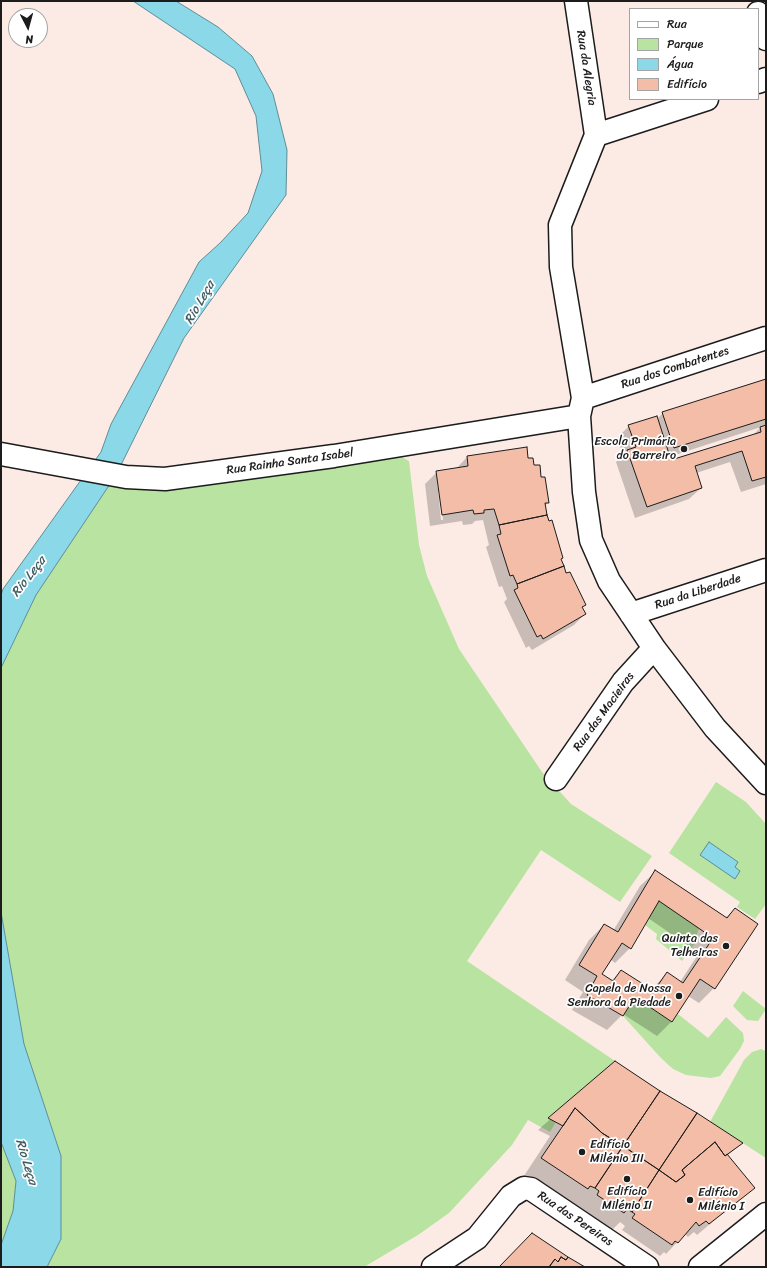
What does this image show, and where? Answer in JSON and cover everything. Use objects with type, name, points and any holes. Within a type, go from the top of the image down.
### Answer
[{"type":"street","name":"Rua da Alegria","points":[[576,1],[596,135]]},
{"type":"street","points":[[759,16],[766,39]]},
{"type":"street","points":[[703,100],[596,135],[560,225],[561,268],[581,407],[584,492],[591,540],[609,581],[654,648],[716,728],[766,783]]},
{"type":"street","name":"Rua dos Combatentes","points":[[581,407],[766,338]]},
{"type":"street","name":"Rua Rainha Santa Isabel","points":[[1,454],[126,477],[165,479],[334,456],[581,407]]},
{"type":"street","name":"Rua da Liberdade","points":[[631,614],[766,570]]},
{"type":"street","name":"Rua das Macieiras","points":[[556,779],[623,682],[654,648]]},
{"type":"street","name":"Rua das Pereiras","points":[[433,1267],[477,1238],[511,1196],[524,1188],[527,1188],[646,1267]]},
{"type":"street","points":[[700,1267],[766,1214]]},
{"type":"green space","points":[[395,453],[409,461],[419,545],[427,576],[459,649],[542,772],[571,804],[652,856],[620,902],[541,850],[467,961],[615,1061],[549,1117],[556,1122],[550,1132],[528,1120],[512,1145],[449,1213],[418,1235],[364,1267],[47,1267],[61,1239],[61,1156],[24,1044],[1,912],[1,668],[36,595],[110,483],[161,490],[279,473]]},
{"type":"green space","points":[[716,782],[746,802],[766,824],[766,904],[755,919],[737,907],[740,902],[669,853]]},
{"type":"green space","points":[[659,901],[699,928],[696,937],[698,939],[682,961],[656,939],[657,934],[645,925]]},
{"type":"green space","points":[[743,991],[766,1009],[758,1021],[747,1020],[733,1006]]},
{"type":"green space","points":[[635,997],[672,1022],[678,1014],[708,1038],[726,1017],[743,1033],[744,1041],[740,1049],[720,1076],[711,1078],[686,1075],[673,1069],[660,1057],[623,1016]]},
{"type":"green space","points":[[761,1049],[766,1051],[766,1158],[710,1122],[744,1060],[752,1052]]},
{"type":"green space","points":[[1,1142],[16,1181],[13,1211],[1,1245]]},
{"type":"water","name":"Rio Leça","points":[[133,1],[176,1],[218,27],[252,56],[273,94],[287,150],[286,195],[184,338],[116,475],[36,595],[1,668],[1,595],[3,589],[101,452],[111,424],[199,262],[220,243],[248,213],[262,171],[256,116],[235,69]]},
{"type":"water","points":[[709,842],[738,862],[735,867],[740,871],[735,879],[700,855]]},
{"type":"water","name":"Rio Leça","points":[[1,912],[24,1044],[61,1156],[61,1239],[47,1267],[1,1267],[1,1245],[13,1211],[16,1181],[1,1142]]},
{"type":"building","points":[[766,379],[766,419],[674,448],[662,412]]},
{"type":"building","points":[[657,416],[671,460],[761,432],[760,427],[766,425],[766,477],[752,481],[742,451],[695,466],[702,488],[647,507],[627,450],[636,447],[628,425]]},
{"type":"building","points":[[527,447],[528,458],[533,458],[534,465],[540,465],[541,477],[545,477],[549,503],[545,503],[547,515],[499,525],[494,509],[484,510],[484,513],[474,514],[473,510],[442,515],[436,471],[468,466],[467,456]]},
{"type":"building","points":[[547,515],[549,521],[552,520],[564,566],[517,584],[513,575],[510,576],[497,535],[501,534],[499,525]]},
{"type":"building","points":[[564,566],[566,573],[570,572],[586,605],[582,607],[586,614],[543,639],[541,635],[537,637],[514,590],[518,588],[517,584]]},
{"type":"building","name":"Quinta das Telheiras","points":[[655,870],[727,918],[735,908],[758,924],[715,989],[700,979],[672,1022],[635,997],[623,1016],[587,995],[597,976],[579,965],[604,924],[618,932]],"holes":[[[659,901],[713,938],[683,983],[667,972],[654,991],[621,970],[613,981],[602,974],[622,943],[631,949]]]},
{"type":"building","points":[[615,1061],[660,1091],[623,1146],[602,1133],[575,1108],[563,1126],[548,1118]]},
{"type":"building","points":[[660,1091],[697,1113],[659,1170],[623,1146]]},
{"type":"building","name":"Edifício Milénio III","points":[[575,1108],[602,1133],[623,1146],[595,1188],[590,1186],[588,1189],[541,1158]]},
{"type":"building","points":[[697,1113],[743,1143],[725,1156],[715,1142],[682,1170],[685,1175],[676,1182],[659,1170]]},
{"type":"building","name":"Edifício Milénio I","points":[[715,1142],[725,1156],[727,1154],[755,1188],[709,1224],[706,1221],[699,1226],[696,1222],[678,1243],[675,1241],[672,1245],[632,1218],[635,1214],[632,1212],[659,1170],[676,1182],[685,1175],[682,1170]]},
{"type":"building","name":"Edifício Milénio II","points":[[623,1146],[659,1170],[632,1212],[627,1209],[624,1213],[597,1195],[599,1191],[595,1188]]},
{"type":"building","points":[[532,1233],[568,1257],[566,1260],[561,1257],[558,1262],[555,1259],[549,1267],[499,1267]]},
{"type":"building","points":[[561,1257],[566,1260],[568,1257],[585,1267],[549,1267],[555,1259],[558,1262]]},
{"type":"place","name":"Escola Primária do Barreiro","points":[[684,449]]},
{"type":"place","name":"Quinta das Telheiras","points":[[726,946]]},
{"type":"place","name":"Capela de Nossa Senhora da Piedade","points":[[679,996]]},
{"type":"place","name":"Edifício Milénio III","points":[[582,1152]]},
{"type":"place","name":"Edifício Milénio II","points":[[627,1179]]},
{"type":"place","name":"Edifício Milénio I","points":[[690,1200]]}]
